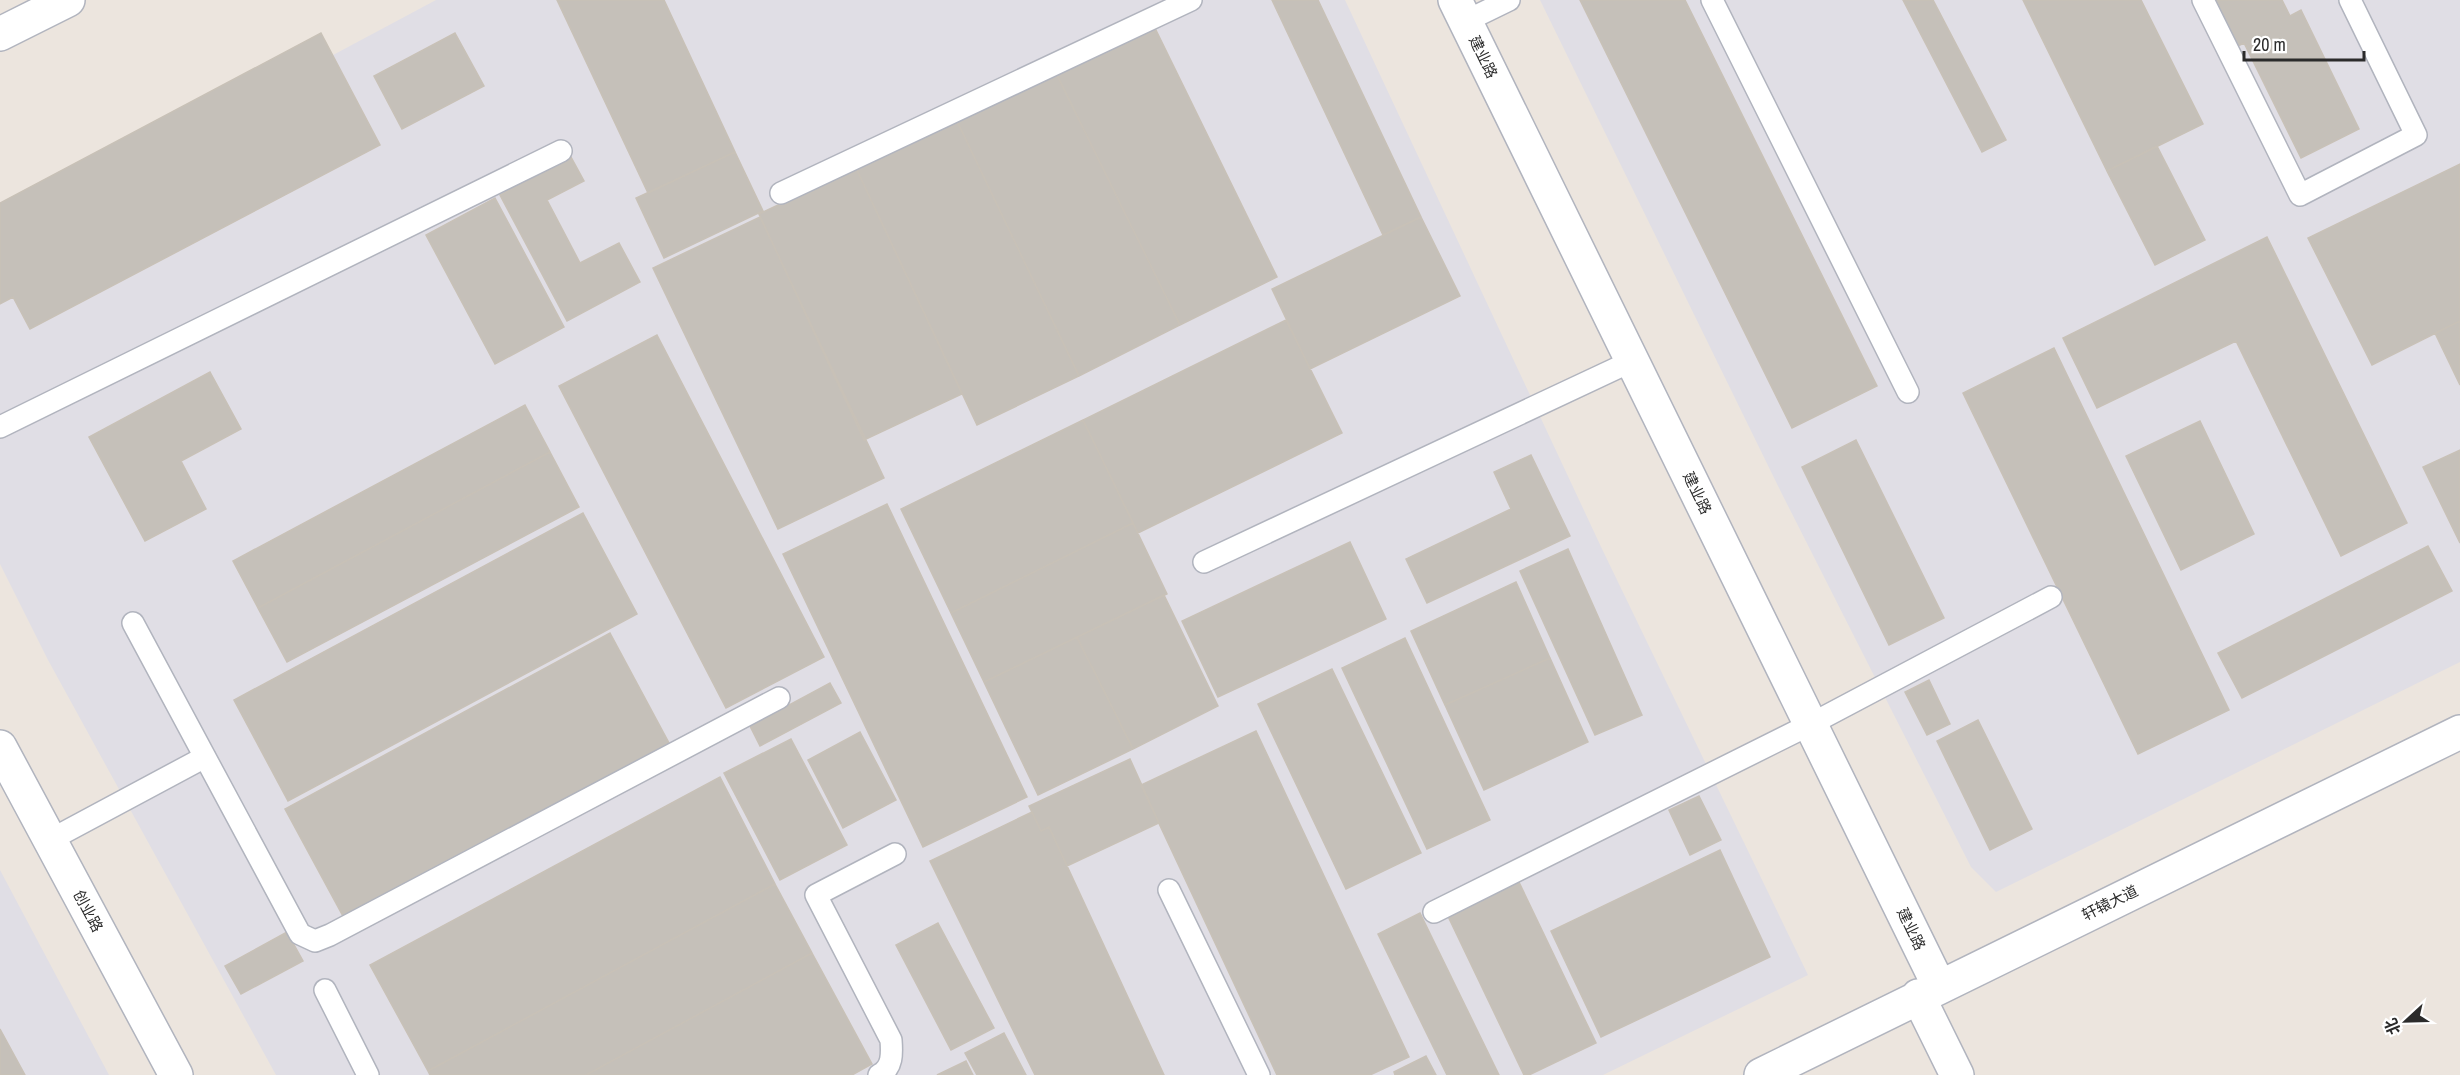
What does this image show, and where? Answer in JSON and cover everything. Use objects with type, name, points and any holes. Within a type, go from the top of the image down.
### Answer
[{"type":"street","points":[[0,34],[68,0]]},
{"type":"street","name":"建业路","points":[[1460,10],[1811,724],[1929,991],[1957,1075]]},
{"type":"street","name":"轩辕大道","points":[[1761,1075],[2460,732]]},
{"type":"street","name":"创业路","points":[[0,747],[176,1075]]},
{"type":"lane","points":[[781,193],[1191,0]]},
{"type":"lane","points":[[1460,10],[1509,0]]},
{"type":"lane","points":[[1712,0],[1908,392]]},
{"type":"lane","points":[[2203,0],[2300,195],[2416,135],[2350,0]]},
{"type":"lane","points":[[0,427],[561,151]]},
{"type":"lane","points":[[1204,562],[1632,361]]},
{"type":"lane","points":[[1434,912],[1811,724],[2051,597]]},
{"type":"lane","points":[[133,623],[300,934],[315,941],[779,698]]},
{"type":"lane","points":[[50,840],[205,757]]},
{"type":"lane","points":[[879,1075],[885,1072],[893,1055],[891,1040],[816,895],[895,854]]},
{"type":"lane","points":[[1169,890],[1259,1075]]},
{"type":"lane","points":[[325,990],[368,1075]]},
{"type":"shaded area","points":[[436,0],[1345,0],[1603,551],[1808,975],[1603,1075],[276,1075],[48,660],[0,564],[0,233]]},
{"type":"shaded area","points":[[1540,0],[2460,0],[2460,662],[1996,892],[1971,867],[1782,494]]},
{"type":"shaded area","points":[[0,870],[109,1075],[0,1075]]},
{"type":"building","points":[[557,0],[664,0],[735,152],[648,193]]},
{"type":"building","points":[[1272,0],[1318,0],[1421,217],[1383,235]]},
{"type":"building","points":[[1580,0],[1685,0],[1877,386],[1792,428]]},
{"type":"building","points":[[1903,0],[1933,0],[2006,140],[1982,152]]},
{"type":"building","points":[[2023,0],[2141,0],[2203,124],[2107,171]]},
{"type":"building","points":[[2212,0],[2282,0],[2290,16],[2301,10],[2359,129],[2301,158],[2244,43],[2236,47]]},
{"type":"building","points":[[1153,24],[1277,277],[1180,325],[1056,73]]},
{"type":"building","points":[[321,33],[380,145],[30,329],[13,297],[0,304],[0,203]]},
{"type":"building","points":[[455,33],[484,86],[402,129],[374,76]]},
{"type":"building","points":[[1056,73],[1180,325],[1079,376],[957,121]]},
{"type":"building","points":[[957,121],[1079,376],[977,425],[856,168]]},
{"type":"building","points":[[2157,146],[2205,240],[2155,265],[2107,171]]},
{"type":"building","points":[[735,152],[763,211],[664,258],[636,198]]},
{"type":"building","points":[[571,157],[584,181],[547,200],[580,263],[619,243],[640,282],[567,321],[500,195]]},
{"type":"building","points":[[2460,164],[2460,321],[2372,365],[2308,238]]},
{"type":"building","points":[[856,168],[962,394],[864,440],[759,214]]},
{"type":"building","points":[[495,198],[564,327],[495,364],[426,235]]},
{"type":"building","points":[[760,217],[884,478],[778,529],[653,268]]},
{"type":"building","points":[[1421,217],[1460,296],[1310,369],[1272,289]]},
{"type":"building","points":[[2267,237],[2407,523],[2341,556],[2236,341],[2097,408],[2063,338]]},
{"type":"building","points":[[1286,320],[1342,433],[1138,533],[1083,420]]},
{"type":"building","points":[[2460,321],[2460,385],[2435,333]]},
{"type":"building","points":[[657,335],[824,657],[726,708],[559,386]]},
{"type":"building","points":[[2054,348],[2229,710],[2138,754],[1963,393]]},
{"type":"building","points":[[210,372],[241,429],[181,461],[206,509],[145,541],[89,437]]},
{"type":"building","points":[[525,405],[550,452],[258,608],[233,561]]},
{"type":"building","points":[[1083,420],[1133,523],[951,613],[901,509]]},
{"type":"building","points":[[2200,421],[2254,534],[2181,570],[2126,456]]},
{"type":"building","points":[[1856,440],[1944,618],[1889,645],[1802,467]]},
{"type":"building","points":[[2460,450],[2460,543],[2423,467]]},
{"type":"building","points":[[550,452],[579,507],[287,662],[258,608]]},
{"type":"building","points":[[1531,455],[1570,536],[1427,603],[1406,559],[1511,509],[1494,472]]},
{"type":"building","points":[[887,504],[1027,797],[923,847],[783,554]]},
{"type":"building","points":[[583,513],[637,614],[288,801],[234,700]]},
{"type":"building","points":[[1133,523],[1167,594],[984,682],[951,613]]},
{"type":"building","points":[[1350,542],[1386,619],[1218,697],[1182,621]]},
{"type":"building","points":[[2428,546],[2452,591],[2242,698],[2218,653]]},
{"type":"building","points":[[1568,549],[1642,715],[1595,735],[1520,571]]},
{"type":"building","points":[[1516,582],[1550,658],[1445,705],[1411,631]]},
{"type":"building","points":[[1164,595],[1218,706],[1133,749],[1077,637]]},
{"type":"building","points":[[610,633],[669,743],[344,918],[285,809]]},
{"type":"building","points":[[1077,637],[1133,749],[1038,795],[984,682]]},
{"type":"building","points":[[1405,638],[1490,820],[1427,849],[1342,668]]},
{"type":"building","points":[[1550,658],[1588,742],[1484,790],[1445,705]]},
{"type":"building","points":[[1332,669],[1421,853],[1346,889],[1258,704]]},
{"type":"building","points":[[1929,680],[1950,724],[1927,735],[1905,692]]},
{"type":"building","points":[[830,683],[841,703],[760,746],[750,726]]},
{"type":"building","points":[[1978,720],[2032,829],[1990,850],[1937,741]]},
{"type":"building","points":[[1256,731],[1409,1057],[1370,1075],[1277,1075],[1141,785]]},
{"type":"building","points":[[860,732],[896,800],[843,828],[808,760]]},
{"type":"building","points":[[791,739],[847,845],[780,880],[724,773]]},
{"type":"building","points":[[1130,759],[1159,823],[1067,866],[1049,827],[1041,831],[1029,806]]},
{"type":"building","points":[[720,777],[775,884],[428,1071],[370,965]]},
{"type":"building","points":[[1699,796],[1721,840],[1690,855],[1669,810]]},
{"type":"building","points":[[1032,812],[1041,831],[1049,827],[1164,1075],[1035,1075],[930,861]]},
{"type":"building","points":[[1720,850],[1770,957],[1601,1037],[1551,931]]},
{"type":"building","points":[[1517,878],[1596,1043],[1529,1075],[1524,1075],[1446,912]]},
{"type":"building","points":[[775,884],[812,953],[586,1075],[430,1075],[428,1071]]},
{"type":"building","points":[[1420,913],[1499,1075],[1447,1075],[1378,934]]},
{"type":"building","points":[[938,923],[994,1028],[951,1050],[896,945]]},
{"type":"building","points":[[287,932],[303,961],[241,994],[225,966]]},
{"type":"building","points":[[812,953],[872,1064],[852,1075],[586,1075]]},
{"type":"building","points":[[0,1029],[25,1075],[0,1075]]},
{"type":"building","points":[[1004,1033],[1026,1075],[977,1075],[965,1053]]},
{"type":"building","points":[[1426,1056],[1436,1075],[1395,1075],[1394,1072]]},
{"type":"building","points":[[966,1061],[973,1075],[937,1075]]}]
